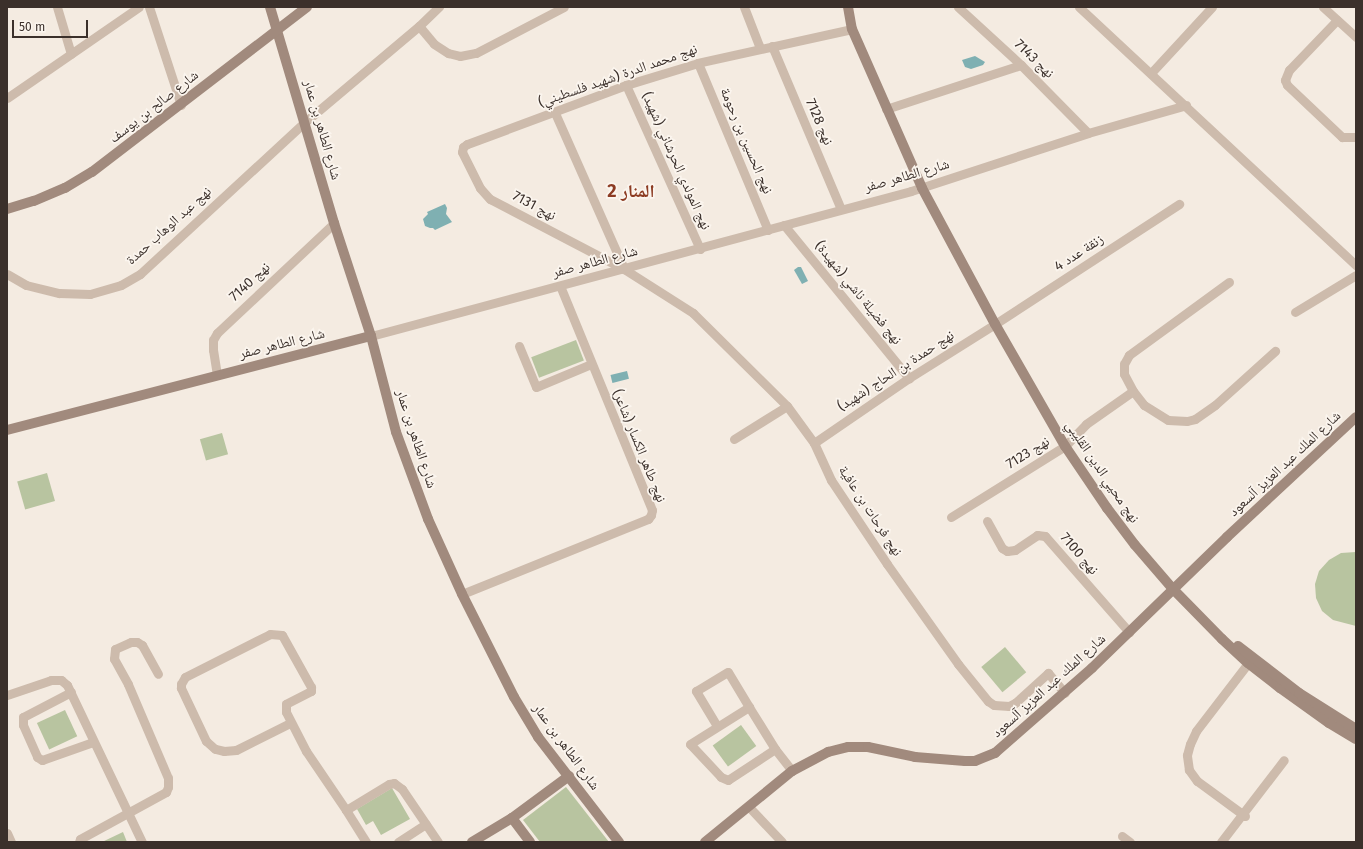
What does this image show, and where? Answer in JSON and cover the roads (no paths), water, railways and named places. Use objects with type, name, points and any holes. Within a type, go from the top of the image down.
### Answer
[{"type":"street","points":[[57,7],[71,54]]},
{"type":"street","points":[[7,98],[139,7]]},
{"type":"street","points":[[149,7],[181,105]]},
{"type":"street","name":"شارع الطاهر بن عمار","points":[[270,7],[278,29],[334,223],[370,336],[396,432],[428,519],[462,594],[514,697],[538,737],[619,842]]},
{"type":"street","name":"شارع صالح بن يوسف","points":[[7,209],[34,201],[65,188],[92,172],[307,7]]},
{"type":"street","name":"نهج عبد الوهاب حمدة","points":[[7,274],[26,285],[59,293],[90,294],[121,285],[140,274],[305,122],[419,26],[439,7]]},
{"type":"street","points":[[419,26],[434,44],[448,53],[460,56],[476,53],[564,7]]},
{"type":"street","points":[[744,7],[760,48]]},
{"type":"street","name":"نهج محيي الدين القليبي","points":[[848,7],[852,29],[922,188],[995,324],[1065,446],[1126,532],[1174,589],[1222,639],[1329,723],[1356,739]]},
{"type":"street","name":"نهج 7143","points":[[958,7],[1022,65],[1088,132]]},
{"type":"street","points":[[1079,7],[1186,105],[1356,265]]},
{"type":"street","points":[[1151,73],[1212,7]]},
{"type":"street","points":[[1323,7],[1337,20],[1355,33]]},
{"type":"street","points":[[1337,20],[1289,70],[1285,80],[1287,85],[1342,136],[1346,138],[1356,137]]},
{"type":"street","name":"نهج محمد الدرة (شهيد فلسطيني)","points":[[468,144],[626,86],[698,62],[852,29]]},
{"type":"street","name":"نهج 7128","points":[[772,46],[841,209]]},
{"type":"street","name":"نهج الحسين بن رحومة","points":[[698,62],[768,230]]},
{"type":"street","points":[[886,109],[1022,65]]},
{"type":"street","name":"نهج المولدي الحرشاني (شهيد)","points":[[626,86],[700,249]]},
{"type":"street","name":"شارع الطاهر صفر","points":[[7,430],[700,249],[841,209],[922,188],[1088,132],[1186,105]]},
{"type":"street","points":[[555,112],[624,269]]},
{"type":"street","name":"نهج 7131","points":[[468,144],[462,147],[463,156],[480,188],[490,199],[624,269]]},
{"type":"street","name":"زنقة عدد 4","points":[[995,324],[1179,204]]},
{"type":"street","name":"نهج 7140","points":[[217,376],[213,340],[217,333],[334,223]]},
{"type":"street","name":"نهج فضيلة ناشي (شهيدة)","points":[[784,225],[909,378]]},
{"type":"street","name":"نهج فرحات بن عافية","points":[[624,269],[693,313],[787,406],[814,443],[831,480],[839,493],[953,658],[983,697],[994,705],[1009,706],[1015,703],[1048,673],[1065,693]]},
{"type":"street","points":[[1295,312],[1356,275]]},
{"type":"street","points":[[1229,282],[1129,355],[1124,364],[1124,374],[1133,391],[1144,405],[1168,420],[1182,422],[1195,419],[1215,405],[1275,351]]},
{"type":"street","name":"نهج طاهر الكسار (شاعر)","points":[[462,594],[648,519],[651,515],[652,510],[560,286]]},
{"type":"street","name":"نهج حمدة بن الحاج (شهيد)","points":[[814,443],[909,378],[995,324]]},
{"type":"street","points":[[519,346],[536,387],[591,364]]},
{"type":"street","name":"نهج 7123","points":[[951,517],[1065,446],[1086,424],[1133,391]]},
{"type":"street","points":[[734,439],[787,406]]},
{"type":"street","name":"شارع الملك عبد العزيز آلسعود","points":[[705,842],[792,771],[828,752],[848,747],[868,747],[934,759],[976,761],[1003,748],[1065,693],[1356,417]]},
{"type":"street","name":"نهج 7100","points":[[987,520],[1002,548],[1007,551],[1015,550],[1038,535],[1045,536],[1130,632]]},
{"type":"street","points":[[290,723],[236,750],[224,751],[215,748],[206,741],[181,688],[182,684],[185,677],[270,634],[282,635],[311,687],[311,691],[286,704],[286,712],[290,723],[306,752],[366,842]]},
{"type":"street","points":[[79,842],[80,839],[166,792],[168,787],[168,778],[130,690],[114,659],[115,649],[131,642],[137,642],[142,645],[158,674]]},
{"type":"street","points":[[1244,815],[1197,781],[1189,770],[1187,755],[1196,731],[1250,660]]},
{"type":"street","name":"نهج محيي الدين القليبي","points":[[1250,660],[1356,730]]},
{"type":"street","points":[[717,726],[696,691],[728,672],[775,749],[792,771]]},
{"type":"street","points":[[7,695],[51,680],[61,680],[67,685],[142,842]]},
{"type":"street","points":[[71,692],[23,718],[23,725],[37,757],[42,760],[93,742]]},
{"type":"street","points":[[750,707],[690,744],[725,780],[732,779],[775,749]]},
{"type":"street","points":[[1221,842],[1244,815],[1284,760]]},
{"type":"street","points":[[472,842],[512,818],[569,776]]},
{"type":"street","points":[[346,810],[388,784],[394,783],[402,789],[438,842]]},
{"type":"street","points":[[749,807],[782,842]]},
{"type":"street","points":[[512,818],[530,842]]},
{"type":"street","points":[[398,842],[426,824]]},
{"type":"street","points":[[7,833],[11,842]]},
{"type":"street","points":[[1122,836],[1130,842]]},
{"type":"water","points":[[975,56],[985,62],[983,65],[971,69],[965,67],[962,60]]},
{"type":"water","points":[[445,204],[447,208],[446,214],[452,222],[435,230],[425,226],[423,219],[428,214],[427,212]]},
{"type":"water","points":[[801,267],[808,281],[802,284],[794,270]]},
{"type":"water","points":[[627,371],[629,379],[612,383],[611,375]]},
{"type":"district","name":"المنار 2","points":[[631,191]]}]
